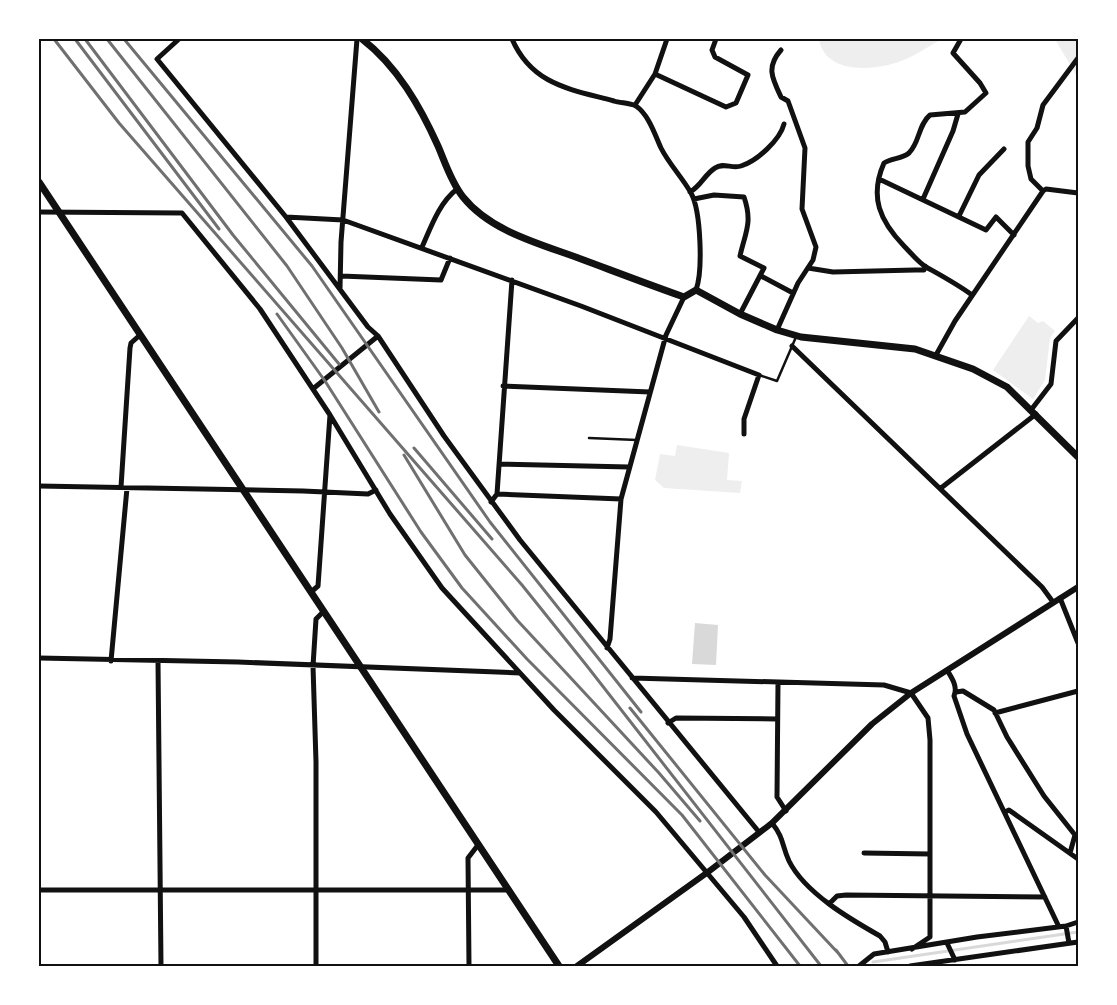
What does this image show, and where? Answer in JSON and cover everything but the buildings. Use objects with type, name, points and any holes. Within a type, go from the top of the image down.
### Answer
[{"type":"main road","points":[[362,39],[372,46],[410,91],[428,124],[457,188],[475,210],[489,221],[518,235],[684,297],[696,290],[740,314],[796,336],[915,349],[973,369],[1007,387],[1078,457]]},
{"type":"main road","points":[[39,182],[559,966]]},
{"type":"street","points":[[179,39],[157,58],[286,217],[368,327],[378,336],[491,502],[607,648],[759,832]]},
{"type":"street","points":[[340,290],[357,39]]},
{"type":"street","points":[[512,39],[523,61],[557,85],[635,105],[655,131],[662,150],[694,199],[698,217],[699,259],[696,290]]},
{"type":"street","points":[[635,105],[655,74],[667,39]]},
{"type":"street","points":[[655,74],[726,107],[736,103],[748,75],[715,57],[712,50],[716,39]]},
{"type":"street","points":[[960,39],[953,53],[980,83],[986,94],[965,112],[930,115],[923,122],[914,147],[902,157],[890,159],[884,163],[879,179],[878,192],[879,212],[886,227],[925,266],[952,280],[972,295]]},
{"type":"street","points":[[777,330],[802,274],[808,268],[816,247],[802,210],[805,148],[788,101],[781,97],[772,74],[773,61],[781,50]]},
{"type":"street","points":[[1043,191],[1031,180],[1028,166],[1028,142],[1037,128],[1043,105],[1078,58]]},
{"type":"street","points":[[923,199],[953,131],[958,114]]},
{"type":"street","points":[[690,192],[697,188],[705,176],[716,167],[721,165],[742,166],[771,146],[784,124]]},
{"type":"street","points":[[959,216],[979,175],[1004,149]]},
{"type":"street","points":[[879,179],[986,230],[996,217],[1014,235]]},
{"type":"street","points":[[422,247],[442,206],[449,195],[457,188]]},
{"type":"street","points":[[936,355],[954,321],[1043,191],[1046,189],[1078,193]]},
{"type":"street","points":[[694,199],[714,195],[744,197],[749,222],[747,236],[740,256],[764,268],[740,314]]},
{"type":"street","points":[[39,212],[182,213],[260,309],[314,388],[376,490],[442,588],[520,673],[656,812],[744,917],[777,966]]},
{"type":"street","points":[[286,217],[344,220],[512,280],[759,375],[744,419],[744,434]]},
{"type":"street","points":[[341,276],[441,280],[450,258]]},
{"type":"street","points":[[808,268],[833,272],[924,270],[925,266]]},
{"type":"street","points":[[761,276],[793,293]]},
{"type":"street","points":[[491,502],[497,494],[503,386],[512,280]]},
{"type":"street","points":[[607,648],[610,639],[621,499],[666,335],[684,297]]},
{"type":"street","points":[[941,488],[1033,412],[1051,384],[1056,341],[1078,318]]},
{"type":"street","points":[[111,661],[124,488],[130,348],[131,343],[140,335]]},
{"type":"street","points":[[314,388],[378,336]]},
{"type":"street","points":[[792,346],[1042,587],[1053,602]]},
{"type":"street","points":[[503,386],[650,392]]},
{"type":"street","points":[[311,592],[318,586],[330,415]]},
{"type":"street","points":[[499,464],[629,468]]},
{"type":"street","points":[[39,486],[368,494],[376,490]]},
{"type":"street","points":[[497,494],[621,499]]},
{"type":"street","points":[[577,966],[708,872],[772,823],[872,724],[911,693],[1078,587]]},
{"type":"street","points":[[1060,598],[1078,643]]},
{"type":"street","points":[[316,966],[313,666],[316,620],[323,612]]},
{"type":"street","points":[[39,658],[520,673]]},
{"type":"street","points":[[158,661],[161,966]]},
{"type":"street","points":[[947,670],[953,679],[956,692],[954,696],[967,734],[1060,927]]},
{"type":"street","points":[[632,678],[884,685],[911,693],[928,718],[930,740],[930,937]]},
{"type":"street","points":[[778,683],[777,798],[786,811]]},
{"type":"street","points":[[956,692],[963,691],[994,710],[1044,796],[1075,835],[1070,854]]},
{"type":"street","points":[[995,713],[1078,691]]},
{"type":"street","points":[[668,723],[676,718],[777,719]]},
{"type":"street","points":[[1004,812],[1009,810],[1078,859]]},
{"type":"street","points":[[772,823],[780,833],[789,860],[796,871],[829,904],[880,936],[885,942],[888,952]]},
{"type":"street","points":[[469,966],[468,858],[478,844]]},
{"type":"street","points":[[864,853],[930,854]]},
{"type":"street","points":[[39,890],[316,892],[509,890]]},
{"type":"street","points":[[829,904],[837,896],[1045,897]]},
{"type":"street","points":[[859,966],[874,954],[940,944],[948,945],[1060,927],[1067,928],[1078,922]]},
{"type":"street","points":[[1067,928],[1069,941]]},
{"type":"street","points":[[930,937],[940,944]]},
{"type":"street","points":[[912,948],[930,937]]},
{"type":"street","points":[[910,966],[1069,941],[1078,942]]},
{"type":"street","points":[[948,945],[952,960]]},
{"type":"lane","points":[[759,375],[777,381],[796,336]]},
{"type":"lane","points":[[589,438],[637,440]]},
{"type":"shaded area","points":[[819,39],[942,39],[901,61],[865,68],[852,67],[831,59],[823,51]]},
{"type":"shaded area","points":[[1054,39],[1078,39],[1078,78],[1056,41]]},
{"type":"shaded area","points":[[1029,316],[1038,323],[1043,321],[1055,331],[1050,338],[1045,380],[1033,399],[993,370]]},
{"type":"shaded area","points":[[677,445],[729,453],[727,480],[742,481],[740,493],[664,488],[655,480],[660,454],[675,456]]},
{"type":"shaded area","points":[[695,623],[718,625],[716,665],[692,664]]},
{"type":"waterway","points":[[873,962],[1078,932]]},
{"type":"railway","points":[[54,39],[119,123],[522,585],[821,966]]},
{"type":"railway","points":[[75,39],[219,229]]},
{"type":"railway","points":[[85,39],[233,235],[339,364]]},
{"type":"railway","points":[[107,39],[287,266],[342,348],[379,412]]},
{"type":"railway","points":[[124,39],[312,266],[490,522],[641,712]]},
{"type":"railway","points":[[277,314],[325,381],[421,532],[462,588],[527,659],[682,815],[800,966]]},
{"type":"railway","points":[[414,448],[492,539]]},
{"type":"railway","points":[[404,455],[465,555],[517,620],[659,773],[700,821]]},
{"type":"railway","points":[[630,708],[765,875],[840,955]]},
{"type":"railway","points":[[836,950],[848,966]]}]
